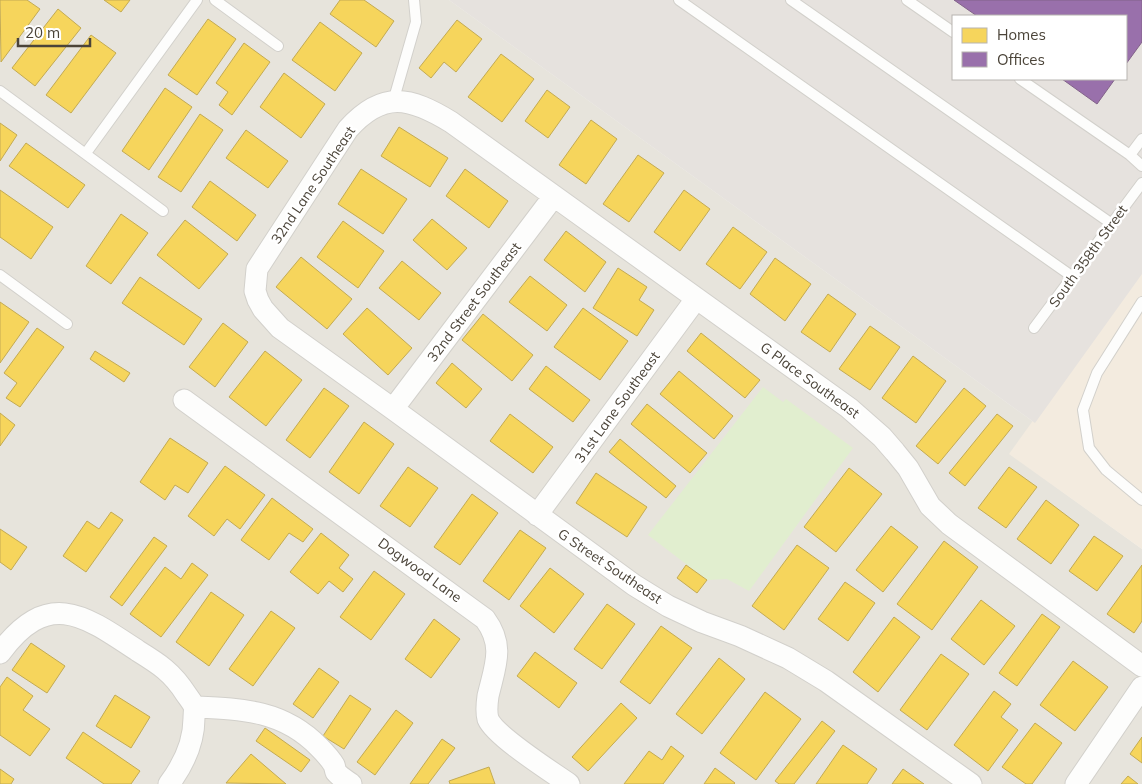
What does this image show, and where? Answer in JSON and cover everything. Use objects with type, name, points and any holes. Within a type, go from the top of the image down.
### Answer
[{"type":"street","name":"32nd Lane Southeast","points":[[291,337],[270,318],[258,300],[255,291],[257,269],[348,129],[369,110],[393,102],[404,101],[429,109],[451,122]]},
{"type":"street","name":"G Place Southeast","points":[[451,122],[865,420],[908,468],[930,506],[949,524],[1142,666]]},
{"type":"street","name":"32nd Street Southeast","points":[[393,408],[554,196]]},
{"type":"street","name":"31st Lane Southeast","points":[[537,515],[696,299]]},
{"type":"street","name":"G Street Southeast","points":[[291,337],[393,408],[634,585],[668,606],[788,658],[811,672],[970,784]]},
{"type":"street","name":"Dogwood Lane","points":[[184,400],[485,618],[496,638],[497,646],[487,704],[488,719],[495,729],[519,749],[569,784]]},
{"type":"street","points":[[0,653],[15,634],[31,622],[47,615],[73,614],[100,626],[162,666],[175,678],[194,707],[194,725],[188,751],[179,771],[169,784]]},
{"type":"street","points":[[1076,784],[1142,687]]},
{"type":"street","points":[[194,707],[247,710],[269,715],[286,722],[318,745],[334,766],[338,780]]},
{"type":"lane","points":[[86,153],[197,0]]},
{"type":"lane","points":[[215,0],[278,46]]},
{"type":"lane","points":[[393,102],[416,22],[414,0]]},
{"type":"lane","points":[[679,0],[1073,277]]},
{"type":"lane","points":[[791,0],[1112,224]]},
{"type":"lane","points":[[907,0],[952,31]]},
{"type":"lane","points":[[1021,80],[1130,155],[1142,166]]},
{"type":"lane","points":[[0,91],[163,211]]},
{"type":"lane","points":[[1130,155],[1142,139]]},
{"type":"lane","name":"South 358th Street","points":[[1034,328],[1142,183]]},
{"type":"lane","points":[[0,275],[67,324]]},
{"type":"lane","points":[[1142,302],[1098,373],[1083,410],[1089,448],[1106,470],[1142,500]]},
{"type":"shaded area","points":[[0,0],[449,0],[1035,423],[1010,454],[1142,549],[1142,784],[0,784]]},
{"type":"shaded area","points":[[449,0],[1142,0],[1142,274],[1035,423]]},
{"type":"shaded area","points":[[1142,269],[1142,549],[1009,454]]},
{"type":"green space","points":[[763,387],[783,402],[786,399],[853,448],[749,591],[727,579],[707,580],[648,535]]},
{"type":"building: Homes","points":[[0,0],[27,0],[40,9],[1,62]]},
{"type":"building: Homes","points":[[104,0],[130,0],[121,12]]},
{"type":"building: Homes","points":[[340,0],[364,0],[394,21],[376,47],[330,14]]},
{"type":"building: Homes","points":[[58,9],[81,28],[35,86],[12,68]]},
{"type":"building: Homes","points":[[208,19],[236,39],[197,95],[168,75]]},
{"type":"building: Homes","points":[[457,20],[482,39],[456,72],[444,62],[431,78],[419,68]]},
{"type":"building: Homes","points":[[320,22],[362,53],[335,91],[292,60]]},
{"type":"building: Homes","points":[[91,35],[116,53],[71,113],[46,95]]},
{"type":"building: Homes","points":[[244,43],[270,62],[232,115],[219,105],[228,92],[216,83]]},
{"type":"building: Homes","points":[[501,54],[534,79],[502,122],[468,97]]},
{"type":"building: Homes","points":[[284,73],[325,104],[301,138],[260,107]]},
{"type":"building: Homes","points":[[165,88],[192,107],[149,170],[122,151]]},
{"type":"building: Homes","points":[[547,90],[570,107],[548,138],[525,121]]},
{"type":"building: Homes","points":[[200,114],[223,130],[181,192],[158,177]]},
{"type":"building: Homes","points":[[591,120],[617,139],[586,184],[559,165]]},
{"type":"building: Homes","points":[[0,123],[17,135],[0,161]]},
{"type":"building: Homes","points":[[399,127],[448,158],[430,187],[381,156]]},
{"type":"building: Homes","points":[[246,130],[288,161],[268,188],[226,158]]},
{"type":"building: Homes","points":[[26,143],[85,185],[68,208],[9,166]]},
{"type":"building: Homes","points":[[638,155],[664,173],[629,222],[603,204]]},
{"type":"building: Homes","points":[[361,169],[407,199],[383,234],[338,204]]},
{"type":"building: Homes","points":[[465,169],[508,201],[489,228],[446,196]]},
{"type":"building: Homes","points":[[210,181],[256,215],[237,241],[192,207]]},
{"type":"building: Homes","points":[[0,190],[53,227],[31,259],[0,237]]},
{"type":"building: Homes","points":[[684,190],[710,209],[680,251],[654,232]]},
{"type":"building: Homes","points":[[121,214],[148,233],[111,284],[86,266]]},
{"type":"building: Homes","points":[[432,219],[467,248],[447,270],[413,240]]},
{"type":"building: Homes","points":[[185,220],[228,254],[199,289],[157,255]]},
{"type":"building: Homes","points":[[343,221],[384,251],[358,288],[317,257]]},
{"type":"building: Homes","points":[[733,227],[767,252],[740,289],[706,264]]},
{"type":"building: Homes","points":[[566,231],[606,262],[585,292],[544,260]]},
{"type":"building: Homes","points":[[301,257],[352,299],[327,329],[276,287]]},
{"type":"building: Homes","points":[[775,258],[811,284],[785,321],[750,294]]},
{"type":"building: Homes","points":[[402,261],[441,293],[419,320],[379,288]]},
{"type":"building: Homes","points":[[618,268],[647,287],[639,300],[654,310],[637,336],[593,308]]},
{"type":"building: Homes","points":[[530,276],[567,305],[547,331],[509,302]]},
{"type":"building: Homes","points":[[140,277],[202,319],[184,345],[122,303]]},
{"type":"building: Homes","points":[[828,294],[856,314],[830,352],[801,332]]},
{"type":"building: Homes","points":[[0,302],[29,322],[0,363]]},
{"type":"building: Homes","points":[[367,308],[412,348],[388,375],[343,334]]},
{"type":"building: Homes","points":[[583,308],[628,341],[600,380],[554,347]]},
{"type":"building: Homes","points":[[483,314],[533,355],[512,381],[462,340]]},
{"type":"building: Homes","points":[[223,323],[248,342],[215,387],[189,367]]},
{"type":"building: Homes","points":[[870,326],[900,347],[870,390],[839,369]]},
{"type":"building: Homes","points":[[37,328],[64,347],[20,407],[6,398],[17,383],[4,373]]},
{"type":"building: Homes","points":[[701,333],[760,380],[745,398],[687,351]]},
{"type":"building: Homes","points":[[95,351],[130,373],[124,382],[90,359]]},
{"type":"building: Homes","points":[[265,351],[302,380],[266,426],[229,397]]},
{"type":"building: Homes","points":[[913,356],[946,381],[916,423],[882,398]]},
{"type":"building: Homes","points":[[452,363],[482,389],[466,408],[436,383]]},
{"type":"building: Homes","points":[[546,366],[590,400],[573,422],[529,389]]},
{"type":"building: Homes","points":[[679,371],[733,416],[714,439],[660,394]]},
{"type":"building: Homes","points":[[324,388],[349,406],[310,458],[286,440]]},
{"type":"building: Homes","points":[[964,388],[986,406],[938,464],[916,446]]},
{"type":"building: Homes","points":[[647,404],[707,453],[690,473],[631,424]]},
{"type":"building: Homes","points":[[0,413],[15,425],[0,446]]},
{"type":"building: Homes","points":[[510,414],[553,447],[533,473],[490,441]]},
{"type":"building: Homes","points":[[997,414],[1013,426],[965,486],[949,473]]},
{"type":"building: Homes","points":[[364,422],[394,444],[359,494],[329,472]]},
{"type":"building: Homes","points":[[170,438],[208,463],[188,493],[175,485],[165,500],[140,482]]},
{"type":"building: Homes","points":[[620,439],[676,486],[666,498],[609,452]]},
{"type":"building: Homes","points":[[225,466],[265,495],[240,529],[227,519],[214,536],[188,516]]},
{"type":"building: Homes","points":[[408,467],[438,488],[410,527],[380,506]]},
{"type":"building: Homes","points":[[1009,467],[1037,487],[1006,528],[978,508]]},
{"type":"building: Homes","points":[[849,468],[882,494],[836,552],[804,527]]},
{"type":"building: Homes","points":[[596,473],[647,507],[627,537],[576,503]]},
{"type":"building: Homes","points":[[472,494],[498,513],[460,565],[434,547]]},
{"type":"building: Homes","points":[[272,498],[313,529],[303,542],[289,533],[269,560],[241,540]]},
{"type":"building: Homes","points":[[1046,500],[1079,525],[1051,564],[1017,539]]},
{"type":"building: Homes","points":[[111,512],[123,520],[86,572],[63,556],[87,521],[99,529]]},
{"type":"building: Homes","points":[[891,526],[918,547],[883,592],[856,570]]},
{"type":"building: Homes","points":[[0,529],[27,547],[11,570],[0,562]]},
{"type":"building: Homes","points":[[520,530],[546,548],[509,600],[483,581]]},
{"type":"building: Homes","points":[[321,533],[349,555],[339,568],[353,579],[343,592],[329,581],[318,594],[290,572]]},
{"type":"building: Homes","points":[[1094,536],[1123,556],[1097,591],[1069,571]]},
{"type":"building: Homes","points":[[154,537],[167,546],[122,606],[110,597]]},
{"type":"building: Homes","points":[[944,541],[978,567],[932,630],[897,604]]},
{"type":"building: Homes","points":[[797,545],[829,568],[784,630],[752,606]]},
{"type":"building: Homes","points":[[192,563],[208,575],[161,637],[130,614],[165,567],[181,579]]},
{"type":"building: Homes","points":[[686,565],[707,580],[697,593],[677,578]]},
{"type":"building: Homes","points":[[1142,565],[1142,621],[1134,633],[1107,614]]},
{"type":"building: Homes","points":[[550,568],[584,594],[554,633],[520,606]]},
{"type":"building: Homes","points":[[374,571],[405,594],[371,640],[340,617]]},
{"type":"building: Homes","points":[[845,582],[875,603],[848,641],[818,619]]},
{"type":"building: Homes","points":[[211,592],[244,615],[209,666],[176,642]]},
{"type":"building: Homes","points":[[981,600],[1015,626],[984,665],[951,639]]},
{"type":"building: Homes","points":[[607,604],[635,624],[602,669],[574,649]]},
{"type":"building: Homes","points":[[271,611],[295,628],[253,686],[229,669]]},
{"type":"building: Homes","points":[[1042,614],[1060,627],[1017,686],[999,673]]},
{"type":"building: Homes","points":[[894,617],[920,637],[878,692],[853,672]]},
{"type":"building: Homes","points":[[434,619],[460,639],[431,678],[405,659]]},
{"type":"building: Homes","points":[[661,626],[692,648],[650,704],[620,682]]},
{"type":"building: Homes","points":[[31,643],[65,666],[47,693],[12,670]]},
{"type":"building: Homes","points":[[535,652],[577,683],[559,708],[517,676]]},
{"type":"building: Homes","points":[[941,654],[969,674],[927,730],[900,710]]},
{"type":"building: Homes","points":[[719,658],[745,679],[702,734],[676,714]]},
{"type":"building: Homes","points":[[1073,661],[1108,687],[1075,731],[1040,705]]},
{"type":"building: Homes","points":[[319,668],[339,682],[313,718],[293,704]]},
{"type":"building: Homes","points":[[7,677],[33,696],[23,710],[50,729],[30,756],[0,735],[0,687]]},
{"type":"building: Homes","points":[[994,691],[1011,704],[1001,717],[1018,730],[988,771],[954,745]]},
{"type":"building: Homes","points":[[765,692],[801,719],[756,780],[720,753]]},
{"type":"building: Homes","points":[[115,695],[150,717],[131,748],[96,726]]},
{"type":"building: Homes","points":[[350,695],[371,709],[344,749],[323,736]]},
{"type":"building: Homes","points":[[621,703],[637,718],[588,771],[572,757]]},
{"type":"building: Homes","points":[[396,710],[413,723],[375,775],[357,762]]},
{"type":"building: Homes","points":[[822,721],[835,731],[794,784],[779,784],[775,781]]},
{"type":"building: Homes","points":[[1035,723],[1062,743],[1032,784],[1026,784],[1002,767]]},
{"type":"building: Homes","points":[[265,728],[310,760],[301,772],[256,741]]},
{"type":"building: Homes","points":[[83,732],[140,771],[131,784],[104,784],[66,758]]},
{"type":"building: Homes","points":[[1142,737],[1142,763],[1130,754]]},
{"type":"building: Homes","points":[[442,739],[455,748],[428,784],[410,784]]},
{"type":"building: Homes","points":[[843,745],[877,769],[867,784],[816,784]]},
{"type":"building: Homes","points":[[671,746],[684,756],[663,784],[624,784],[649,751],[662,760]]},
{"type":"building: Homes","points":[[251,754],[286,784],[226,783]]},
{"type":"building: Homes","points":[[489,767],[495,784],[450,784],[449,781]]},
{"type":"building: Homes","points":[[715,768],[735,783],[704,784]]},
{"type":"building: Homes","points":[[0,769],[14,779],[11,784],[0,784]]},
{"type":"building: Homes","points":[[903,769],[924,784],[892,784]]},
{"type":"building: Homes","points":[[1128,776],[1138,784],[1121,784]]},
{"type":"building: Offices","points":[[954,0],[1142,0],[1142,42],[1127,63],[1127,15],[976,15]]},
{"type":"building: Offices","points":[[1063,80],[1114,80],[1097,104]]}]
